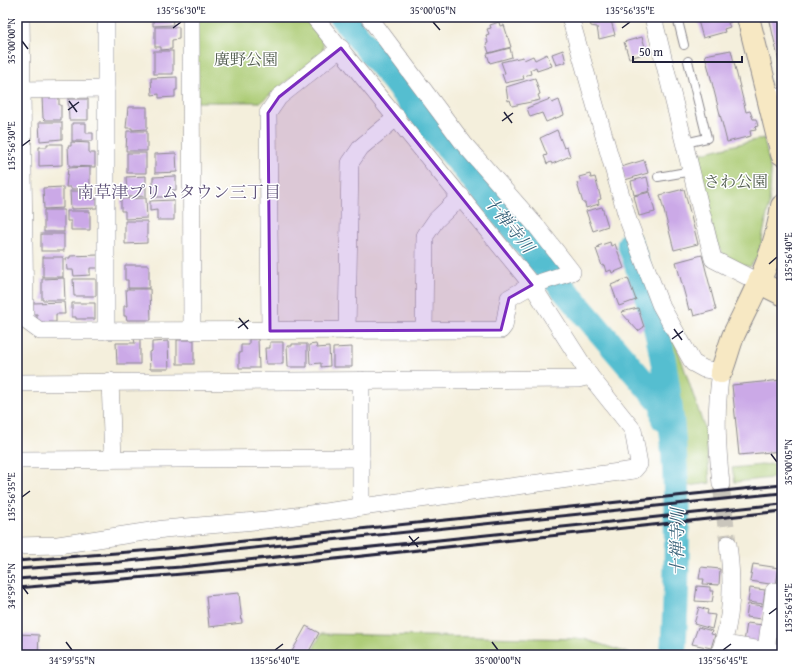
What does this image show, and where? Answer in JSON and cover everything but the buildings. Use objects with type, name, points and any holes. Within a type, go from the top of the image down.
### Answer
[{"type":"street","points":[[21,17],[19,90],[25,320],[40,331],[501,330],[504,326],[509,298],[532,285],[572,272],[537,227],[464,144],[369,17]]},
{"type":"street","points":[[106,17],[106,331]]},
{"type":"street","points":[[191,17],[192,331]]},
{"type":"street","points":[[17,546],[58,545],[164,529],[266,520],[634,470],[639,464],[633,430],[590,376],[532,285],[341,48],[314,17]]},
{"type":"street","points":[[570,17],[628,220],[660,304],[693,363],[704,369],[721,372]]},
{"type":"street","points":[[653,17],[714,259],[782,294]]},
{"type":"street","points":[[748,17],[776,104],[782,154]]},
{"type":"street","points":[[270,331],[268,112],[279,97],[341,48]]},
{"type":"street","points":[[19,90],[106,89]]},
{"type":"street","points":[[347,331],[350,163],[361,147],[397,117]]},
{"type":"street","points":[[424,331],[425,236],[436,220],[460,196]]},
{"type":"street","points":[[721,484],[716,440],[717,399],[721,372],[734,336],[760,283],[772,252],[782,206]]},
{"type":"street","points":[[17,383],[110,381],[578,379],[590,376]]},
{"type":"street","points":[[361,380],[361,507]]},
{"type":"street","points":[[110,381],[114,459]]},
{"type":"street","points":[[17,460],[361,458]]},
{"type":"street","points":[[728,544],[732,574],[730,650],[774,651],[774,591],[782,592]]},
{"type":"lane","points":[[678,17],[684,45]]},
{"type":"lane","points":[[685,143],[707,138],[688,61]]},
{"type":"lane","points":[[658,177],[692,171]]},
{"type":"highlighted area","points":[[341,48],[532,285],[509,298],[501,330],[270,331],[268,113],[279,97]]},
{"type":"green space","name":"廣野公園","points":[[195,17],[304,17],[323,39],[323,52],[261,102],[196,102]]},
{"type":"green space","name":"さわ公園","points":[[764,138],[771,173],[769,205],[759,254],[750,267],[727,260],[717,245],[694,155]]},
{"type":"green space","points":[[673,335],[705,430],[710,483],[688,486],[676,366],[669,336]]},
{"type":"green space","points":[[782,463],[782,477],[735,482],[732,468]]},
{"type":"green space","points":[[321,634],[584,639],[634,655],[310,655]]},
{"type":"waterway","name":"十禅寺川","points":[[342,17],[543,265],[663,405],[664,419]]},
{"type":"waterway","name":"十禅寺川","points":[[630,244],[655,323],[661,349],[672,425],[675,463],[677,540],[673,655]]},
{"type":"tunnel","points":[[721,484],[728,544]]},
{"type":"railway","points":[[17,561],[178,548],[782,485]]},
{"type":"railway","points":[[17,569],[119,562],[782,493]]},
{"type":"railway","points":[[17,579],[181,567],[782,504]]},
{"type":"railway","points":[[17,588],[241,569],[782,511]]},
{"type":"district","name":"南草津プリムタウン三丁目","points":[[179,192]]}]
